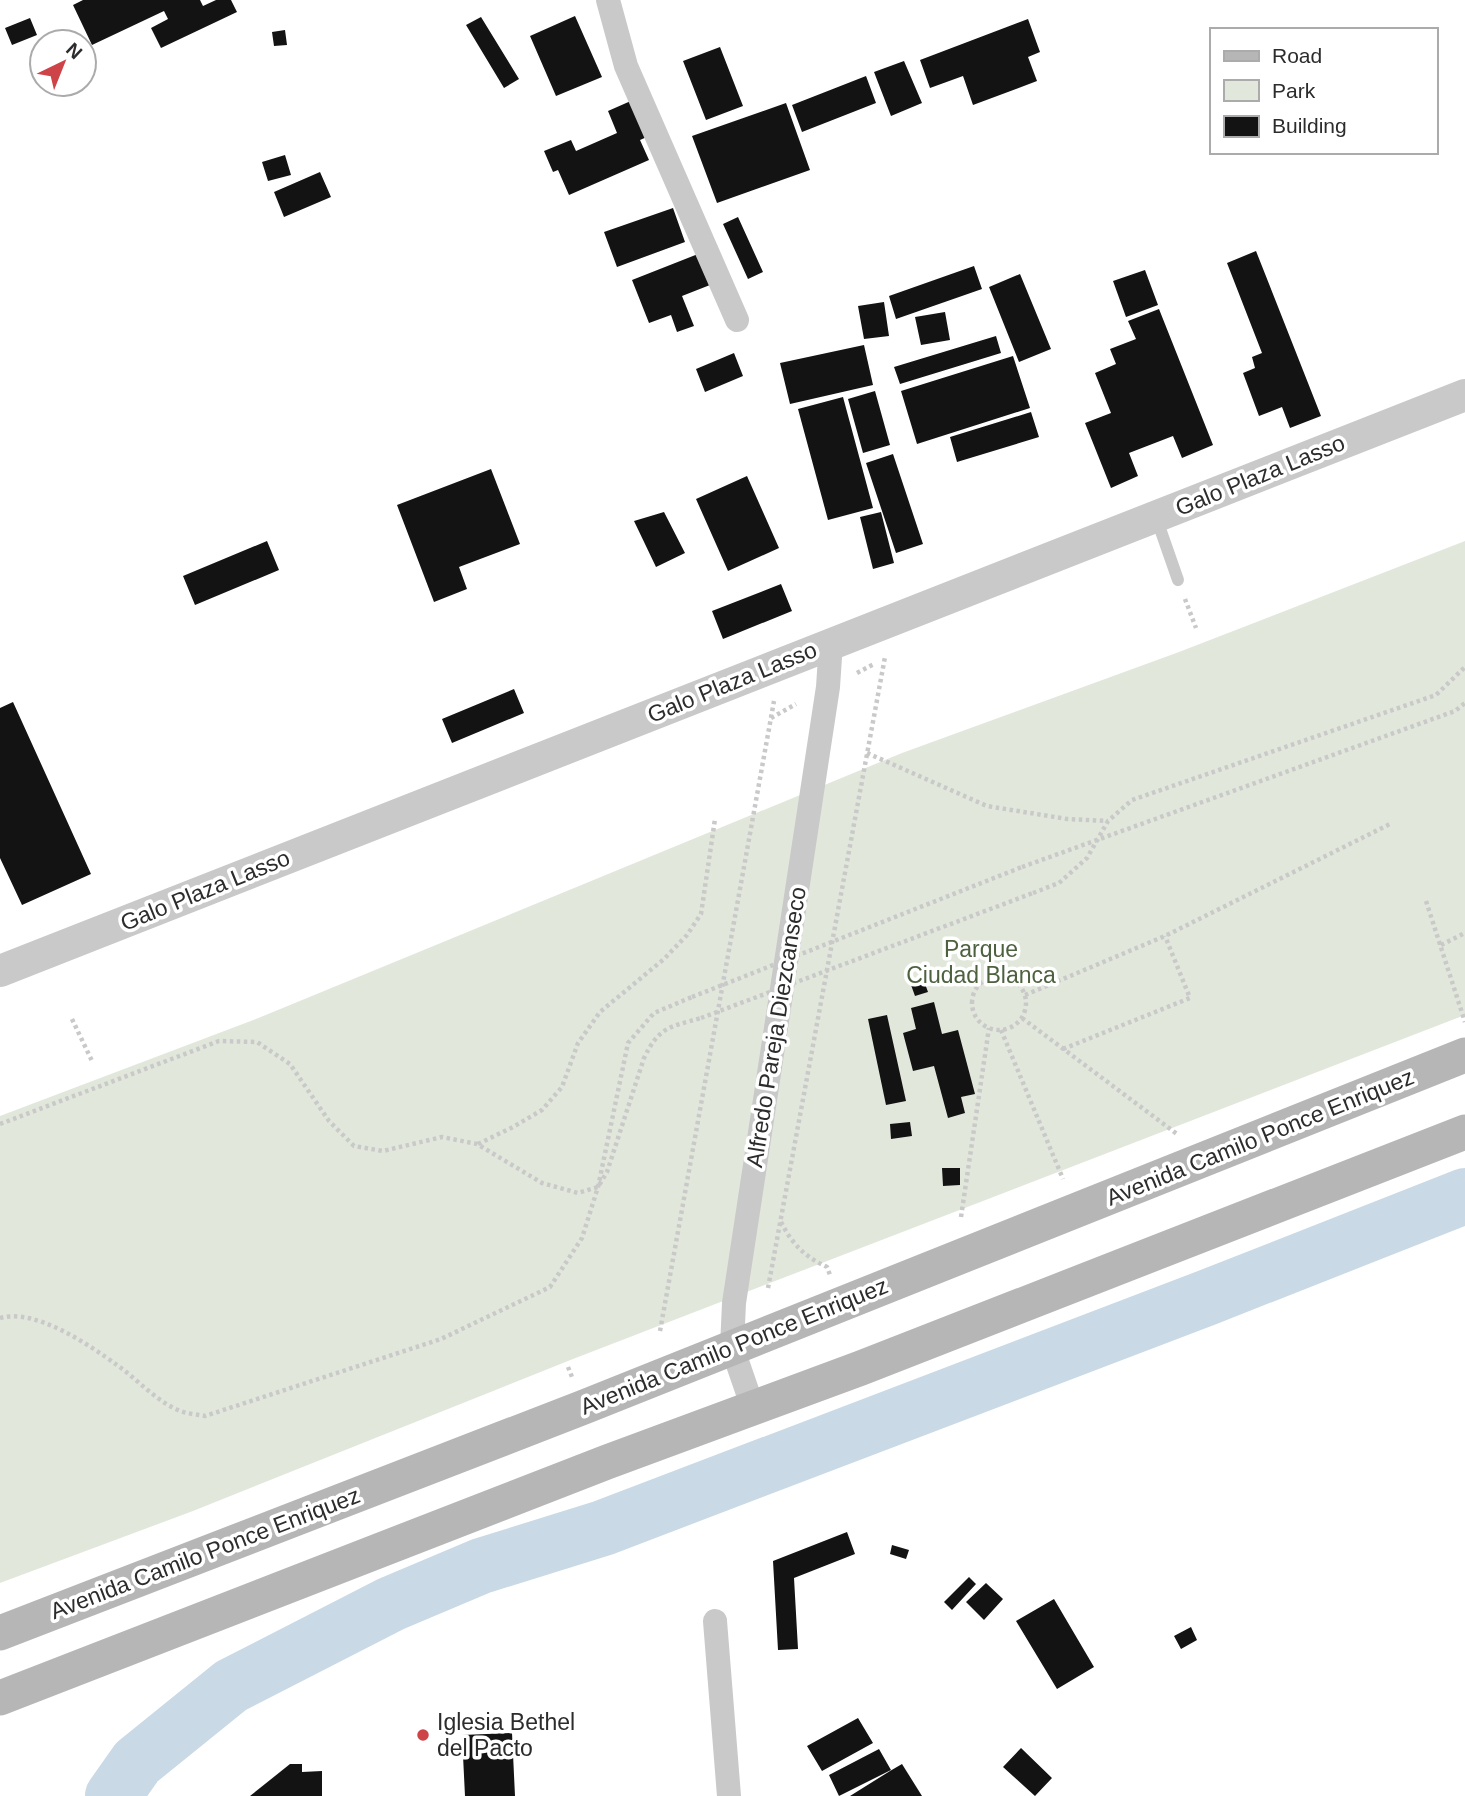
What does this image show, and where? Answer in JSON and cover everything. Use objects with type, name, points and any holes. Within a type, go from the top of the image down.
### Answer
[{"type":"main road","name":"Avenida Camilo Ponce Enriquez","points":[[0,1633],[732,1347],[1465,1055]]},
{"type":"main road","points":[[0,1698],[1465,1132]]},
{"type":"street","points":[[608,0],[626,66],[737,320]]},
{"type":"street","name":"Galo Plaza Lasso","points":[[2,966],[831,642],[891,621],[1465,394]]},
{"type":"street","name":"Alfredo Pareja Diezcanseco","points":[[753,1408],[732,1347],[734,1303],[828,687],[831,642]]},
{"type":"street","points":[[715,1621],[729,1796]]},
{"type":"lane","points":[[1156,516],[1178,580]]},
{"type":"path","points":[[1178,580],[1196,628]]},
{"type":"path","points":[[768,1289],[891,621]]},
{"type":"path","points":[[660,1331],[781,662]]},
{"type":"path","points":[[0,1124],[219,1041],[257,1042],[290,1064],[329,1121],[355,1146],[383,1151],[442,1137],[477,1144],[542,1183],[579,1193],[598,1186],[607,1172],[644,1058],[653,1041],[668,1027],[701,1018],[1059,883],[1087,858],[1108,821],[1132,800],[1436,695],[1465,667]]},
{"type":"path","points":[[0,1318],[35,1318],[79,1340],[118,1366],[161,1401],[181,1411],[205,1416],[441,1339],[550,1287],[582,1238],[598,1186],[628,1043],[654,1013],[1022,867],[1455,711],[1465,703]]},
{"type":"path","points":[[867,753],[987,806],[1108,821]]},
{"type":"path","points":[[477,1144],[542,1110],[562,1087],[578,1043],[600,1012],[664,959],[687,934],[701,914],[715,819]]},
{"type":"path","points":[[1024,995],[1165,936],[1390,824]]},
{"type":"path","points":[[1426,901],[1465,1022]]},
{"type":"path","points":[[1441,945],[1465,933]]},
{"type":"path","points":[[1063,1049],[1190,999],[1165,936]]},
{"type":"path","points":[[997,976],[1018,984],[1026,1007],[1022,1018],[1013,1026],[1001,1030],[989,1028],[979,1021],[973,1011],[972,999],[976,988],[985,979],[997,976]]},
{"type":"path","points":[[1022,1018],[1177,1134]]},
{"type":"path","points":[[72,1019],[92,1061]]},
{"type":"path","points":[[961,1217],[989,1028]]},
{"type":"path","points":[[1001,1030],[1063,1179]]},
{"type":"path","points":[[780,1221],[788,1237],[800,1250],[827,1267]]},
{"type":"green space","name":"Parque Ciudad Blanca","points":[[1465,541],[1465,1015],[573,1359],[193,1511],[0,1583],[0,1116],[256,1019],[902,753],[1179,652]]},
{"type":"building","points":[[83,0],[200,0],[203,6],[216,0],[231,0],[237,12],[161,48],[151,28],[168,19],[164,11],[98,42],[98,28],[84,28],[73,5]]},
{"type":"building","points":[[575,16],[602,77],[556,96],[530,36]]},
{"type":"building","points":[[481,17],[519,79],[504,88],[466,25]]},
{"type":"building","points":[[30,18],[34,28],[28,28],[28,39],[12,45],[5,28]]},
{"type":"building","points":[[1028,19],[1040,52],[1028,57],[1037,81],[973,105],[963,76],[930,88],[920,60]]},
{"type":"building","points":[[285,30],[287,45],[274,46],[272,32]]},
{"type":"building","points":[[720,47],[743,106],[706,120],[683,61]]},
{"type":"building","points":[[904,61],[922,103],[891,116],[874,72]]},
{"type":"building","points":[[866,76],[876,103],[802,132],[792,105]]},
{"type":"building","points":[[633,100],[649,136],[640,140],[649,160],[569,195],[558,170],[553,172],[544,151],[571,140],[576,151],[617,133],[608,111]]},
{"type":"building","points":[[786,103],[810,170],[717,203],[692,136]]},
{"type":"building","points":[[285,155],[291,175],[268,181],[262,162]]},
{"type":"building","points":[[320,172],[331,197],[284,217],[274,192]]},
{"type":"building","points":[[673,208],[685,242],[617,267],[604,232]]},
{"type":"building","points":[[738,217],[763,272],[748,279],[723,224]]},
{"type":"building","points":[[1256,251],[1321,416],[1290,428],[1282,407],[1259,416],[1243,373],[1255,368],[1252,357],[1262,353],[1227,263]]},
{"type":"building","points":[[698,254],[710,285],[682,296],[694,326],[677,332],[671,315],[649,323],[632,280]]},
{"type":"building","points":[[974,266],[982,289],[896,319],[889,296]]},
{"type":"building","points":[[1145,270],[1158,305],[1126,317],[1113,281]]},
{"type":"building","points":[[1020,274],[1051,349],[1019,362],[989,287]]},
{"type":"building","points":[[884,302],[889,336],[864,339],[858,306]]},
{"type":"building","points":[[1159,309],[1213,445],[1182,458],[1173,436],[1129,453],[1138,476],[1111,488],[1085,423],[1111,413],[1095,373],[1116,364],[1110,349],[1136,339],[1128,321]]},
{"type":"building","points":[[945,312],[950,340],[921,345],[915,317]]},
{"type":"building","points":[[996,336],[1001,353],[900,384],[894,367]]},
{"type":"building","points":[[864,345],[873,385],[790,404],[780,363]]},
{"type":"building","points":[[734,353],[743,376],[705,392],[696,369]]},
{"type":"building","points":[[1013,356],[1030,408],[917,444],[901,391]]},
{"type":"building","points":[[875,391],[890,445],[863,453],[848,399]]},
{"type":"building","points":[[843,397],[873,508],[828,520],[798,409]]},
{"type":"building","points":[[1031,412],[1039,437],[957,462],[950,437]]},
{"type":"building","points":[[893,454],[923,544],[896,553],[866,463]]},
{"type":"building","points":[[491,469],[520,544],[459,567],[467,589],[434,602],[397,505]]},
{"type":"building","points":[[747,476],[779,548],[728,571],[696,499]]},
{"type":"building","points":[[664,512],[685,553],[656,567],[634,521]]},
{"type":"building","points":[[881,512],[894,563],[873,569],[860,517]]},
{"type":"building","points":[[267,541],[279,570],[195,605],[183,576]]},
{"type":"building","points":[[781,584],[792,611],[723,639],[712,611]]},
{"type":"building","points":[[514,689],[524,713],[452,743],[442,719]]},
{"type":"building","points":[[13,702],[91,874],[22,905],[0,858],[0,708]]},
{"type":"building","points":[[924,981],[928,992],[915,996],[911,985]]},
{"type":"building","points":[[934,1002],[942,1034],[958,1030],[975,1094],[961,1097],[965,1113],[948,1118],[934,1066],[913,1071],[903,1033],[916,1029],[911,1008]]},
{"type":"building","points":[[887,1015],[906,1101],[886,1105],[868,1019]]},
{"type":"building","points":[[910,1122],[912,1136],[891,1139],[890,1124]]},
{"type":"building","points":[[942,1168],[960,1168],[960,1185],[943,1186]]},
{"type":"building","points":[[847,1532],[855,1554],[794,1578],[798,1649],[778,1650],[773,1561]]},
{"type":"building","points":[[892,1545],[909,1550],[906,1559],[890,1554]]},
{"type":"building","points":[[969,1577],[976,1584],[952,1610],[944,1602]]},
{"type":"building","points":[[986,1583],[1003,1599],[984,1620],[966,1602]]},
{"type":"building","points":[[1054,1599],[1094,1667],[1057,1689],[1016,1621]]},
{"type":"building","points":[[1191,1627],[1197,1640],[1181,1649],[1174,1636]]},
{"type":"building","points":[[858,1718],[873,1743],[822,1771],[807,1746]]},
{"type":"building","points":[[512,1733],[515,1796],[465,1796],[462,1735]]},
{"type":"building","points":[[1021,1748],[1052,1778],[1035,1796],[1003,1767]]},
{"type":"building","points":[[879,1749],[891,1770],[839,1796],[829,1775]]},
{"type":"building","points":[[290,1764],[302,1764],[302,1772],[322,1771],[322,1796],[250,1796]]},
{"type":"building","points":[[902,1764],[922,1796],[850,1796],[890,1771]]},
{"type":"waterway","points":[[113,1796],[137,1762],[231,1686],[391,1604],[481,1566],[603,1528],[1465,1196]]},
{"type":"place","name":"Iglesia Bethel del Pacto","points":[[423,1735]]}]
